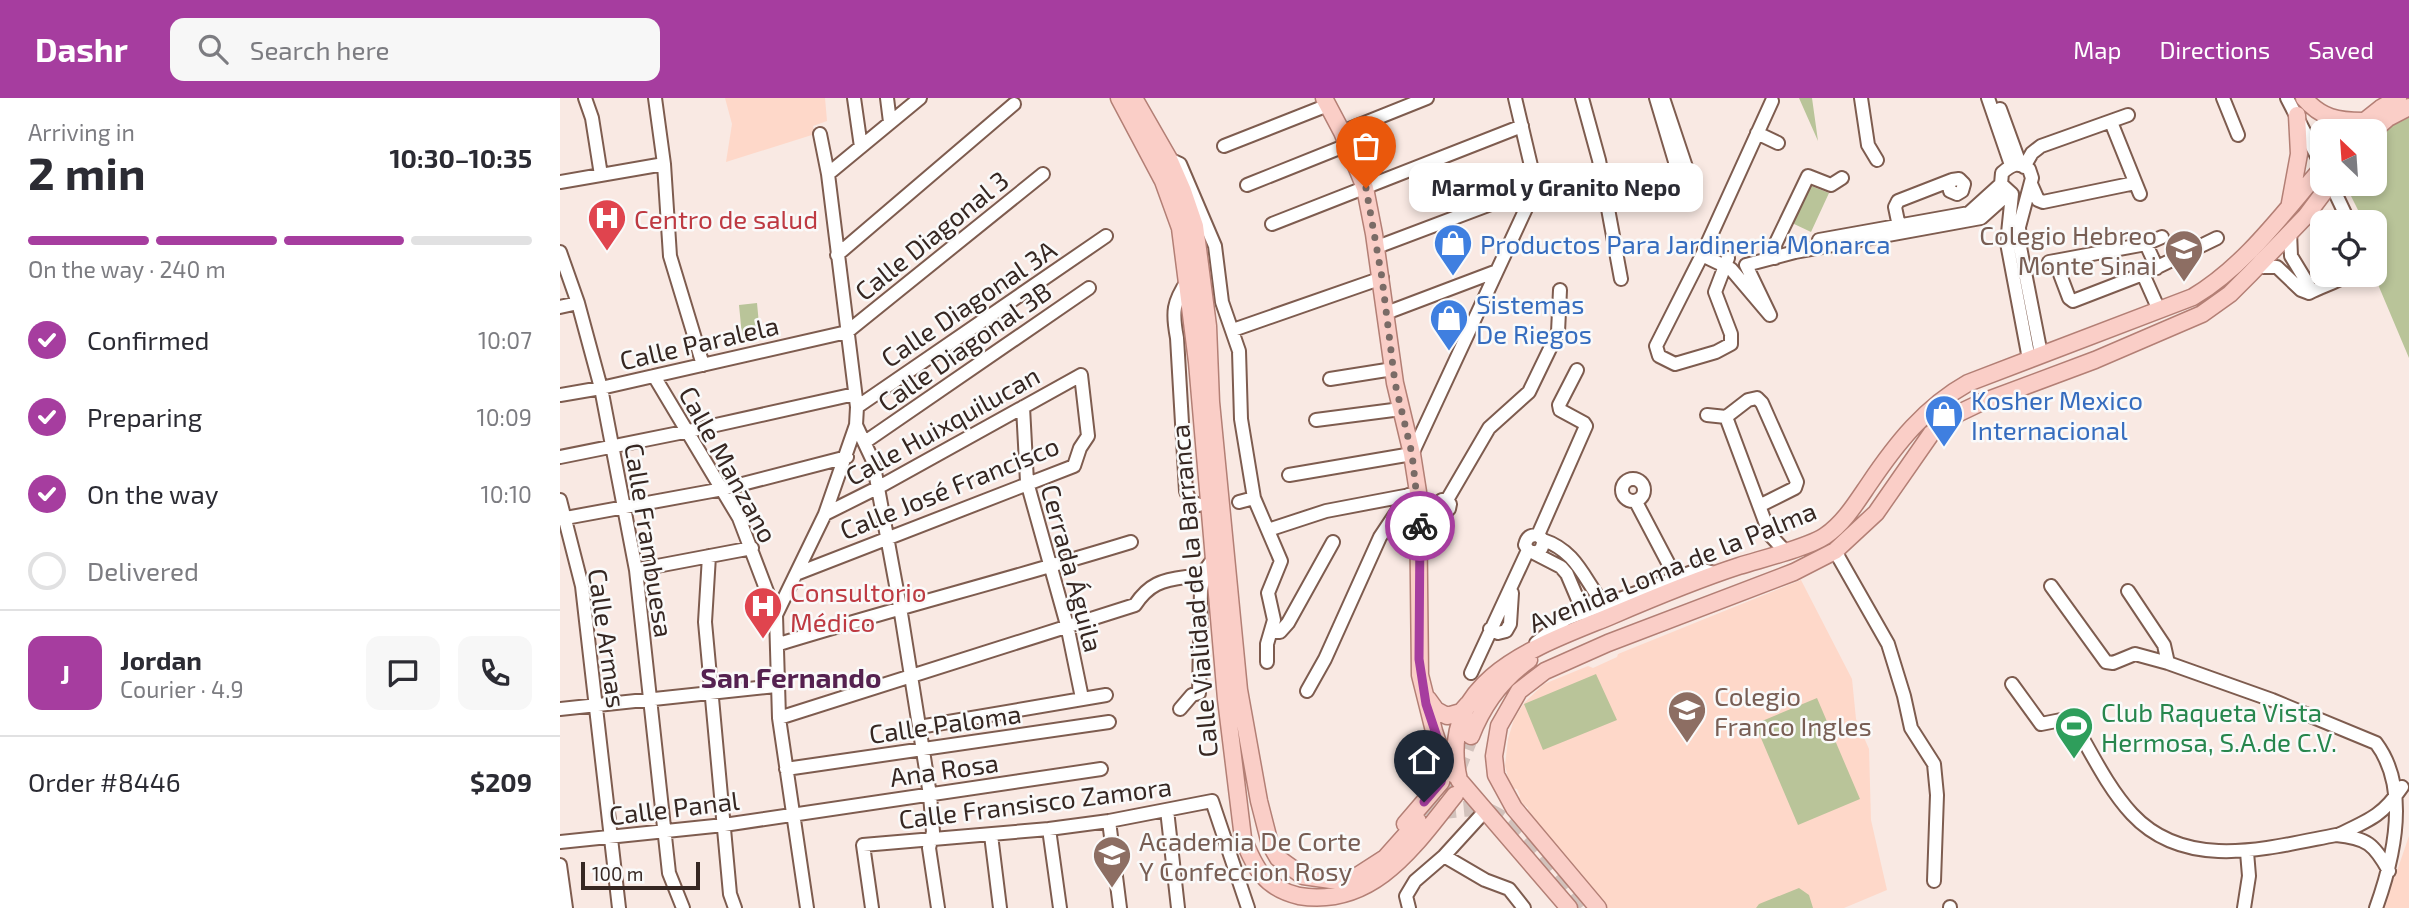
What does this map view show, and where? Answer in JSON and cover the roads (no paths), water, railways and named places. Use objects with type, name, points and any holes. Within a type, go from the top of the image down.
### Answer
[{"type":"main road","name":"Calle Vialidad de la Barranca","points":[[1119,98],[1172,202],[1180,229],[1188,280],[1226,699],[1243,838],[1263,877],[1284,892],[1316,901],[1347,897],[1379,882],[1403,861],[1441,806]]},
{"type":"main road","name":"Calle Vialidad de la Barranca","points":[[1134,98],[1169,159],[1195,226],[1208,326],[1211,402],[1234,652],[1247,732]]},
{"type":"main road","points":[[2304,98],[2319,113],[2334,119]]},
{"type":"main road","points":[[2374,119],[2398,98]]},
{"type":"main road","points":[[1247,732],[1251,809],[1258,839],[1270,860],[1283,873],[1304,884],[1335,889],[1360,882],[1392,860],[1441,806],[1446,764],[1424,694],[1419,659],[1420,557],[1413,494],[1412,454],[1393,369],[1382,278],[1366,188],[1326,101]]},
{"type":"main road","points":[[2386,119],[2409,107]]},
{"type":"main road","points":[[2289,206],[2299,154],[2297,115]]},
{"type":"main road","name":"Avenida Loma de la Palma","points":[[1441,806],[1463,716],[1493,674],[1521,655],[1589,618],[1824,537],[1851,511],[1917,421],[1946,395],[1968,383],[2193,297],[2214,284],[2239,261],[2310,181]]},
{"type":"main road","name":"Avenida Loma de la Palma","points":[[1598,908],[1514,808],[1496,775],[1496,738],[1507,710],[1519,691],[1545,671],[1602,646],[1794,572],[1835,551],[1876,513],[1931,434],[1959,413],[2203,314],[2230,294],[2257,267],[2320,196]]},
{"type":"main road","points":[[2193,297],[2191,307],[2203,314]]},
{"type":"main road","points":[[2164,308],[2178,312],[2174,326]]},
{"type":"main road","points":[[1905,437],[1910,446],[1920,448]]},
{"type":"main road","points":[[1589,618],[1514,672],[1488,702],[1476,739],[1513,685],[1527,672],[1567,651],[1592,645],[1602,646]]},
{"type":"main road","points":[[1424,694],[1436,710],[1447,716],[1461,712],[1475,697]]},
{"type":"main road","points":[[1434,731],[1446,729],[1463,716]]},
{"type":"main road","points":[[1247,732],[1260,770],[1275,844],[1299,867],[1330,875],[1348,873],[1369,863],[1441,782],[1446,764]]},
{"type":"main road","points":[[1441,806],[1485,811],[1569,908]]},
{"type":"main road","points":[[1558,895],[1574,880]]},
{"type":"street","points":[[585,98],[592,118],[601,175]]},
{"type":"street","points":[[854,98],[861,147]]},
{"type":"street","points":[[887,98],[890,122]]},
{"type":"street","points":[[828,174],[920,98]]},
{"type":"street","points":[[1247,185],[1427,98]]},
{"type":"street","points":[[1289,475],[1412,454],[1536,187],[1515,98]]},
{"type":"street","points":[[1582,98],[1599,160],[1621,279]]},
{"type":"street","points":[[1656,98],[1679,175],[1685,177],[1687,170],[1663,98]]},
{"type":"street","points":[[1988,98],[2018,165],[2029,169],[2032,178],[2019,227],[2018,269],[2019,308],[2035,357]]},
{"type":"street","points":[[1996,98],[2018,165]]},
{"type":"street","points":[[2223,98],[2238,135]]},
{"type":"street","points":[[2289,98],[2310,140]]},
{"type":"street","name":"Calle Manzano","points":[[658,99],[670,256],[703,365]]},
{"type":"street","points":[[1866,100],[1868,145],[1877,160]]},
{"type":"street","points":[[1224,146],[1326,101]]},
{"type":"street","points":[[1730,262],[1715,292],[1731,334],[1731,344],[1716,352],[1675,364],[1659,356],[1656,346],[1772,101]]},
{"type":"street","points":[[837,255],[1014,104]]},
{"type":"street","points":[[2035,357],[2034,322],[2007,243],[2012,194],[2005,189],[2003,173],[2018,165],[2040,146],[2128,115]]},
{"type":"street","points":[[2031,184],[2038,200],[2043,202],[2137,188],[2111,122]]},
{"type":"street","points":[[1272,224],[1522,126]]},
{"type":"street","points":[[1757,133],[1778,143]]},
{"type":"street","points":[[776,615],[825,514],[856,425],[856,400],[828,174],[820,134]]},
{"type":"street","points":[[1169,159],[1181,164],[1205,216],[1215,246],[1222,302],[1239,351],[1241,419],[1254,498],[1281,561],[1268,593],[1274,620],[1267,645],[1267,662]]},
{"type":"street","points":[[560,182],[664,164]]},
{"type":"street","name":"Calle Diagonal 3","points":[[847,332],[1044,174]]},
{"type":"street","points":[[1781,252],[1808,176],[1831,185],[1842,177]]},
{"type":"street","points":[[1900,230],[1895,207],[1898,201],[1952,180]]},
{"type":"street","points":[[1377,247],[1536,187]]},
{"type":"street","points":[[1730,262],[1975,214],[2005,189]]},
{"type":"street","points":[[2290,232],[2291,256],[2309,293]]},
{"type":"street","name":"Calle Diagonal 3A","points":[[856,400],[1106,236]]},
{"type":"street","points":[[2162,237],[2146,244],[2052,261],[2069,298],[2073,300],[2157,268],[2217,238]]},
{"type":"street","points":[[2146,244],[2157,268]]},
{"type":"street","points":[[1703,251],[1730,262],[1770,315],[1746,265],[1781,252]]},
{"type":"street","name":"Calle Frambuesa","points":[[560,252],[578,303],[601,388],[636,570],[669,873],[683,908]]},
{"type":"street","points":[[2257,267],[2277,267],[2301,290],[2309,293],[2320,287]]},
{"type":"street","points":[[1386,313],[1497,271]]},
{"type":"street","points":[[2143,274],[2164,308]]},
{"type":"street","points":[[2303,276],[2310,280]]},
{"type":"street","points":[[1233,330],[1382,278]]},
{"type":"street","points":[[1188,280],[1176,298],[1173,319],[1177,338],[1186,491],[1190,501],[1199,505]]},
{"type":"street","name":"Calle Diagonal 3B","points":[[865,443],[1089,288]]},
{"type":"street","points":[[1420,557],[1443,506],[1489,428],[1529,392],[1558,332],[1560,290]]},
{"type":"street","points":[[560,307],[578,303]]},
{"type":"street","points":[[2019,308],[2034,322]]},
{"type":"street","name":"Calle Paralela","points":[[560,395],[847,332]]},
{"type":"street","points":[[1329,379],[1393,369]]},
{"type":"street","points":[[1541,538],[1586,426],[1560,410],[1559,405],[1577,370]]},
{"type":"street","name":"Calle Huixquilucan","points":[[825,514],[1081,375]]},
{"type":"street","name":"Calle José Francisco","points":[[796,574],[1027,482],[1072,467],[1088,436],[1081,375]]},
{"type":"street","name":"Calle Manzano","points":[[654,376],[723,488],[752,548],[776,615],[779,644],[776,686],[779,718],[807,908]]},
{"type":"street","points":[[1707,415],[1726,417],[1748,400],[1757,398],[1762,402],[1797,482],[1795,488],[1761,505]]},
{"type":"street","points":[[560,457],[856,400]]},
{"type":"street","name":"Cerrada Águila","points":[[1023,407],[1027,482],[1067,625],[1082,698]]},
{"type":"street","points":[[1316,420],[1401,409]]},
{"type":"street","points":[[1726,417],[1770,535],[1782,552]]},
{"type":"street","points":[[856,425],[865,443],[879,487],[900,607],[930,795],[933,832],[929,848],[938,908]]},
{"type":"street","points":[[562,519],[723,488],[847,457]]},
{"type":"street","points":[[1268,530],[1326,511],[1413,494]]},
{"type":"street","points":[[1307,691],[1325,659],[1380,537],[1413,494]]},
{"type":"street","points":[[1239,502],[1254,498]]},
{"type":"street","name":"Calle Armas","points":[[560,500],[562,519],[582,586],[619,908]]},
{"type":"street","points":[[1636,502],[1676,578]]},
{"type":"street","points":[[1605,606],[1576,560],[1555,544],[1532,535],[1527,538],[1525,545],[1531,551],[1561,567],[1589,618],[1605,606],[1700,569],[1723,572]]},
{"type":"street","points":[[779,644],[1131,542]]},
{"type":"street","points":[[1271,632],[1280,632],[1288,623],[1333,542]]},
{"type":"street","points":[[636,570],[752,548]]},
{"type":"street","points":[[1471,673],[1490,629],[1531,551]]},
{"type":"street","points":[[1835,551],[1888,644],[1905,696],[1911,728],[1934,764],[1937,795],[1934,881]]},
{"type":"street","points":[[709,556],[705,622],[730,894],[735,908]]},
{"type":"street","points":[[1180,709],[1192,695],[1199,693],[1201,590],[1205,570],[1214,558]]},
{"type":"street","points":[[779,718],[1135,605],[1154,583],[1186,577]]},
{"type":"street","points":[[2051,586],[2106,662],[2113,663],[2135,654],[2168,663],[2376,743],[2389,754],[2397,767],[2402,787],[2404,816],[2401,838],[2376,908]]},
{"type":"street","points":[[2128,591],[2164,645],[2168,663]]},
{"type":"street","points":[[1578,600],[1596,593]]},
{"type":"street","points":[[2012,684],[2041,724],[2071,718],[2118,796],[2132,814],[2168,841],[2190,848],[2248,852],[2336,835],[2370,820],[2389,807],[2402,787]]},
{"type":"street","points":[[560,709],[776,686]]},
{"type":"street","points":[[919,727],[1106,695]]},
{"type":"street","name":"Calle Paloma","points":[[786,769],[1109,722]]},
{"type":"street","name":"Ana Rosa","points":[[793,814],[1101,769]]},
{"type":"street","name":"Calle Fransisco Zamora","points":[[872,908],[863,845],[1049,829],[1109,821],[1212,801],[1248,908]]},
{"type":"street","points":[[1167,810],[1178,908]]},
{"type":"street","points":[[1409,908],[1406,896],[1415,881],[1444,856],[1485,811]]},
{"type":"street","name":"Calle Panal","points":[[560,842],[724,825],[793,814]]},
{"type":"street","points":[[1109,821],[1120,908]]},
{"type":"street","points":[[1049,829],[1060,908]]},
{"type":"street","points":[[990,835],[1000,908]]},
{"type":"street","points":[[2336,835],[2362,839],[2371,844],[2389,871]]},
{"type":"street","points":[[2245,908],[2249,876],[2248,852]]},
{"type":"street","points":[[1444,856],[1485,880],[1509,890],[1524,908]]},
{"type":"street","points":[[560,865],[566,908]]},
{"type":"tunnel","points":[[1431,811],[1451,786],[1471,736]]},
{"type":"tunnel","points":[[1418,821],[1434,813],[1465,809],[1481,809],[1497,815],[1524,838],[1585,908]]},
{"type":"place","name":"Marmol y Granito Nepo","points":[[1366,188]]},
{"type":"place","name":"Centro de salud","points":[[607,252]]},
{"type":"place","name":"Productos Para Jardineria Monarca","points":[[1453,277]]},
{"type":"place","name":"Colegio Hebreo Monte Sinai","points":[[2184,283]]},
{"type":"place","name":"Sistemas De Riegos","points":[[1449,352]]},
{"type":"place","name":"Kosher Mexico Internacional","points":[[1944,448]]},
{"type":"place","name":"Consultorio Médico","points":[[763,640]]},
{"type":"place","name":"Colegio Franco Ingles","points":[[1687,744]]},
{"type":"place","name":"Club Raqueta Vista Hermosa, S.A.de C.V.","points":[[2074,760]]},
{"type":"place","name":"Academia De Corte Y Confeccion Rosy","points":[[1112,889]]},
{"type":"district","name":"San Fernando","points":[[791,677]]}]
